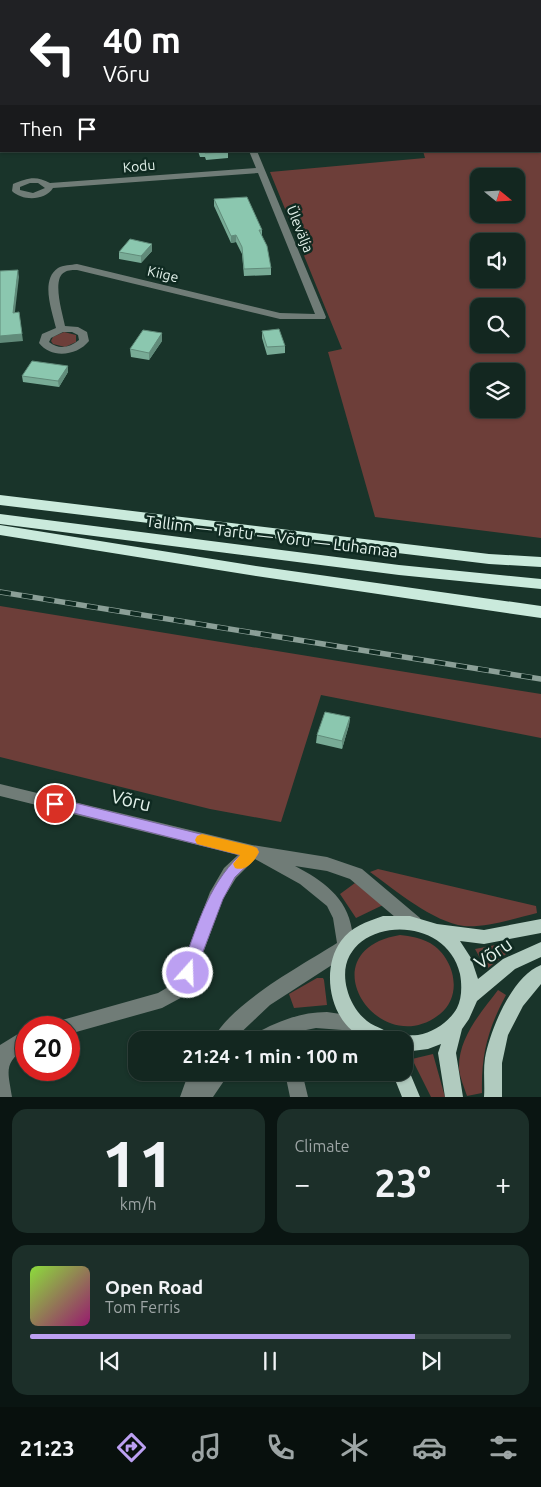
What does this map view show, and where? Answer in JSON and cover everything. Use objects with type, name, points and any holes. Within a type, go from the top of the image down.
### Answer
[{"type":"highway","name":"Tallinn — Tartu — Võru — Luhamaa","points":[[0,500],[489,559],[541,562]]},
{"type":"highway","name":"Tallinn — Tartu — Võru — Luhamaa","points":[[0,519],[389,569],[541,584]]},
{"type":"highway","points":[[0,530],[266,572],[541,612]]},
{"type":"main road","points":[[367,1031],[355,1023],[343,1007],[336,987],[337,966],[346,947],[365,930],[390,922],[414,923],[435,931],[455,947],[463,958],[470,983],[470,996],[464,1013],[454,1027],[447,1053],[454,1097]]},
{"type":"main road","name":"Võru","points":[[435,931],[484,936],[541,926]]},
{"type":"main road","name":"Võru","points":[[470,996],[509,964],[541,949]]},
{"type":"main road","points":[[493,1097],[494,1057],[504,1024],[520,996],[541,973]]},
{"type":"main road","points":[[413,1044],[432,1040],[454,1027]]},
{"type":"main road","points":[[405,1081],[412,1097]]},
{"type":"street","name":"Ülevälja","points":[[253,152],[321,317]]},
{"type":"street","name":"Kodu","points":[[49,186],[261,170]]},
{"type":"street","name":"Kiige","points":[[61,329],[53,285],[54,277],[62,269],[77,267],[280,316],[321,317]]},
{"type":"street","name":"Võru","points":[[0,790],[252,852],[327,864],[356,874],[414,923]]},
{"type":"street","name":"Võru","points":[[252,852],[290,870],[325,894],[338,909],[346,947]]},
{"type":"street","points":[[80,1023],[162,1000],[182,988],[216,897],[230,873],[252,852]]},
{"type":"street","points":[[229,1031],[235,1024],[276,990],[346,947]]},
{"type":"street","points":[[278,1031],[292,1024],[312,1019],[355,1023]]},
{"type":"street","points":[[0,1069],[6,1051],[15,1045]]},
{"type":"street","points":[[0,1075],[4,1097]]},
{"type":"street","points":[[189,1097],[195,1081]]},
{"type":"street","points":[[202,1097],[214,1081]]},
{"type":"street","points":[[296,1081],[299,1097]]},
{"type":"shaded area","points":[[423,152],[541,152],[541,538],[375,517],[328,352],[342,349],[270,172],[425,158]]},
{"type":"shaded area","points":[[64,332],[76,335],[76,342],[65,347],[53,344],[51,341],[53,337]]},
{"type":"shaded area","points":[[0,606],[541,694],[541,738],[321,695],[281,822],[210,809],[0,757]]},
{"type":"shaded area","points":[[378,869],[536,906],[537,913],[481,926],[464,926],[452,923],[427,912],[370,872]]},
{"type":"shaded area","points":[[355,883],[383,905],[356,918],[340,894]]},
{"type":"shaded area","points":[[400,935],[423,940],[438,949],[445,957],[453,977],[452,997],[447,1006],[440,1014],[417,1025],[395,1025],[375,1015],[362,999],[355,980],[358,961],[372,945]]},
{"type":"shaded area","points":[[501,944],[506,954],[488,968],[485,967],[475,949]]},
{"type":"shaded area","points":[[317,978],[323,978],[324,980],[327,1005],[294,1008],[289,994]]},
{"type":"shaded area","points":[[498,990],[506,995],[490,1031],[484,1054],[482,1093],[467,1096],[459,1069],[462,1047],[471,1027]]},
{"type":"shaded area","points":[[433,1054],[445,1097],[431,1097],[413,1059]]},
{"type":"building","points":[[247,197],[262,230],[259,230],[267,246],[271,268],[244,269],[242,247],[236,235],[231,236],[214,199]]},
{"type":"building","points":[[130,239],[152,244],[141,256],[119,252]]},
{"type":"building","points":[[18,270],[13,313],[19,312],[22,334],[0,336],[0,271]]},
{"type":"building","points":[[279,329],[285,346],[267,347],[262,331]]},
{"type":"building","points":[[143,330],[162,333],[149,353],[130,349]]},
{"type":"building","points":[[32,361],[68,366],[58,381],[22,376]]},
{"type":"building","points":[[325,712],[350,717],[342,741],[317,735]]},
{"type":"railway","points":[[0,592],[541,679]]},
{"type":"slow traffic","points":[[202,840],[252,852],[240,864]]},
{"type":"route","points":[[55,804],[252,852],[230,873],[216,897],[188,973]]}]
